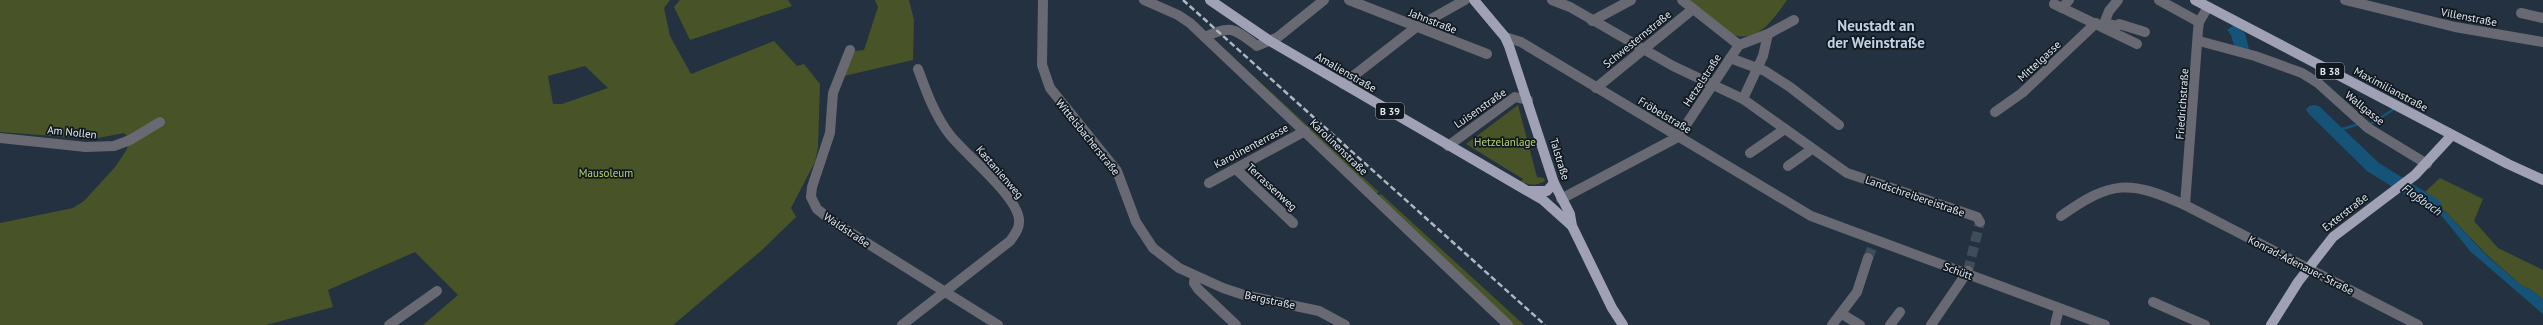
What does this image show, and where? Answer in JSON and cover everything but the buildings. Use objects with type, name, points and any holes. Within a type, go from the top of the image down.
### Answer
[{"type":"main road","name":"Amalienstraße","points":[[1210,0],[1270,41],[1543,200],[1572,226]]},
{"type":"main road","name":"Talstraße","points":[[1474,0],[1505,37],[1528,100],[1554,183],[1570,214],[1572,226],[1612,308],[1623,325]]},
{"type":"main road","name":"B 38","points":[[2195,0],[2208,7]]},
{"type":"main road","name":"Maximilianstraße","points":[[2208,7],[2452,135],[2543,180]]},
{"type":"main road","name":"Exterstraße","points":[[2272,325],[2308,268],[2324,247],[2344,228],[2402,185],[2427,164],[2452,135]]},
{"type":"main road","points":[[1527,191],[1544,192],[1554,183]]},
{"type":"main road","points":[[1543,200],[1562,199]]},
{"type":"street","name":"Wittelsbacherstraße","points":[[1042,0],[1042,65],[1050,88],[1117,170],[1136,222],[1147,241],[1167,261],[1195,276]]},
{"type":"street","name":"Karolinenstraße","points":[[1144,0],[1178,16],[1205,37],[1508,325]]},
{"type":"street","points":[[1205,37],[1224,27],[1233,28],[1257,46],[1270,41],[1324,0]]},
{"type":"street","name":"Jahnstraße","points":[[1349,0],[1415,28],[1487,54]]},
{"type":"street","points":[[1343,84],[1415,28],[1464,0]]},
{"type":"street","name":"Landschreibereistraße","points":[[1552,0],[1673,66],[1715,84],[1743,99],[1847,173],[1978,219]]},
{"type":"street","points":[[1592,21],[1629,0]]},
{"type":"street","points":[[1682,0],[1739,44],[1768,34],[1794,20]]},
{"type":"street","points":[[2069,0],[2058,6],[2101,24],[2137,44]]},
{"type":"street","points":[[2101,24],[2118,0]]},
{"type":"street","points":[[2159,0],[2200,22]]},
{"type":"street","name":"Villenstraße","points":[[2350,0],[2455,27],[2543,42]]},
{"type":"street","name":"Friedrichstraße","points":[[2185,205],[2200,22],[2208,7]]},
{"type":"street","name":"Schwesternstraße","points":[[1596,88],[1693,9]]},
{"type":"street","points":[[2521,12],[2543,18]]},
{"type":"street","points":[[2101,24],[2118,26],[2119,24],[2145,32]]},
{"type":"street","name":"Mittelgasse","points":[[1995,112],[2019,96],[2101,24]]},
{"type":"street","points":[[1743,99],[1769,43],[1768,34]]},
{"type":"street","name":"Fröbelstraße","points":[[1505,37],[1521,42],[1811,216]]},
{"type":"street","name":"Wallgasse","points":[[2199,40],[2302,73],[2318,83],[2368,128],[2427,164]]},
{"type":"street","name":"Hetzelstraße","points":[[1562,199],[1678,137],[1715,84],[1739,44]]},
{"type":"street","name":"Waldstraße","points":[[850,50],[833,93],[830,133],[812,187],[812,201],[817,209],[835,223],[998,325]]},
{"type":"street","points":[[1730,58],[1758,68],[1790,87],[1839,125]]},
{"type":"street","name":"Kastanienweg","points":[[918,69],[927,94],[949,134],[1009,198],[1015,207],[1020,222],[1019,230],[1010,241],[943,291]]},
{"type":"street","name":"Luisenstraße","points":[[1448,146],[1515,97],[1528,100]]},
{"type":"street","name":"Am Nollen","points":[[0,138],[45,141],[86,147],[114,146],[130,140],[160,122]]},
{"type":"street","points":[[1750,153],[1785,129]]},
{"type":"street","name":"Karolinenterrasse","points":[[1209,182],[1305,131]]},
{"type":"street","points":[[1788,166],[1812,149]]},
{"type":"street","name":"Terrassenweg","points":[[1236,169],[1293,223]]},
{"type":"street","name":"Konrad-Adenauer-Straße","points":[[2061,216],[2096,192],[2124,186],[2155,192],[2185,205],[2418,325]]},
{"type":"street","name":"Schütt","points":[[1811,216],[1874,244],[1967,273],[2059,309],[2105,325]]},
{"type":"street","points":[[1832,325],[1842,314],[1857,292],[1868,258]]},
{"type":"street","points":[[1931,325],[1967,273]]},
{"type":"street","points":[[1195,276],[1194,281],[1198,290],[1221,308],[1236,325]]},
{"type":"street","name":"Bergstraße","points":[[1195,276],[1244,295],[1319,311],[1345,325]]},
{"type":"street","points":[[389,325],[437,291]]},
{"type":"street","points":[[902,325],[943,291]]},
{"type":"street","points":[[2153,302],[2205,325]]},
{"type":"street","points":[[2055,325],[2059,309]]},
{"type":"street","points":[[1890,325],[1900,312]]},
{"type":"street","points":[[1842,314],[1860,325]]},
{"type":"green space","name":"Mausoleum","points":[[0,0],[670,0],[664,8],[670,36],[691,74],[774,41],[797,66],[804,64],[820,84],[818,147],[815,162],[791,208],[796,217],[762,250],[673,325],[423,325],[458,295],[415,252],[328,290],[333,307],[266,325],[0,325],[0,223],[73,208],[84,201],[116,166],[127,149],[129,138],[124,133],[93,139],[0,132]],"holes":[[[585,66],[608,88],[562,104],[553,104],[548,76]]]},
{"type":"green space","points":[[680,0],[788,0],[792,6],[690,40],[674,7]]},
{"type":"green space","points":[[875,0],[909,0],[914,20],[913,60],[844,76],[855,51],[864,50],[878,7]]},
{"type":"green space","points":[[1689,0],[1787,0],[1765,27],[1758,32],[1743,37],[1734,35]]},
{"type":"green space","points":[[1217,42],[1379,192],[1375,194]]},
{"type":"green space","name":"Hetzelanlage","points":[[1518,105],[1537,177],[1544,178],[1545,181],[1539,184],[1530,185],[1521,181],[1523,179],[1466,144]]},
{"type":"green space","points":[[2440,178],[2483,199],[2474,221],[2498,248],[2543,270],[2543,299],[2530,289],[2522,286],[2487,255],[2438,204],[2423,194]]},
{"type":"green space","points":[[1381,194],[1524,325],[1513,325],[1495,309],[1377,196]]},
{"type":"water","points":[[2419,192],[2438,204],[2487,256],[2522,286],[2530,289],[2543,299],[2543,314],[2470,251],[2437,210],[2415,194]]},
{"type":"waterway","name":"Floßbach","points":[[2234,30],[2238,33],[2242,49]]},
{"type":"waterway","points":[[2369,125],[2394,109]]},
{"type":"waterway","name":"Floßbach","points":[[2314,110],[2373,167],[2434,205]]},
{"type":"waterway","points":[[2335,131],[2356,125]]},
{"type":"tunnel","points":[[1968,271],[1980,222]]},
{"type":"tunnel","points":[[1868,258],[1873,246]]},
{"type":"railway","points":[[1183,0],[1545,325]]},
{"type":"district","name":"Neustadt an der Weinstraße","points":[[1876,34]]}]
